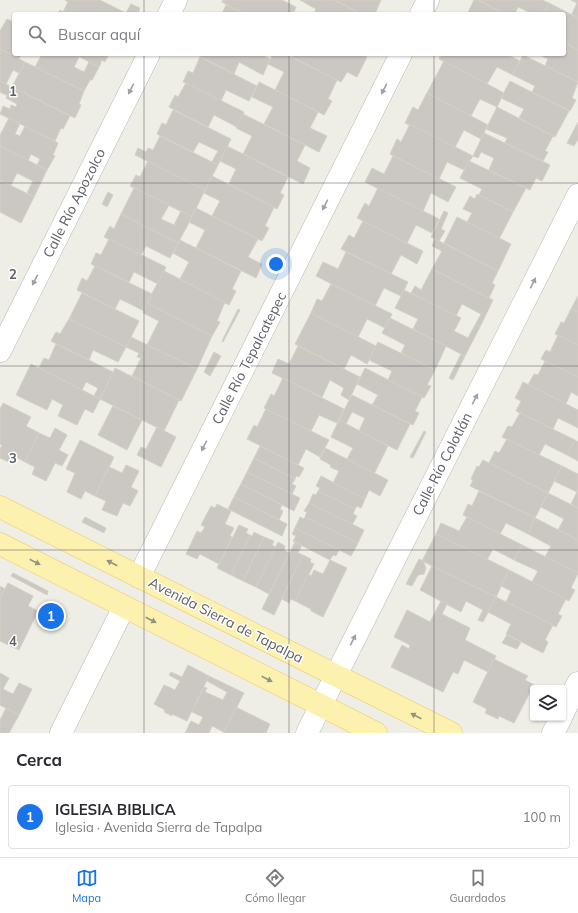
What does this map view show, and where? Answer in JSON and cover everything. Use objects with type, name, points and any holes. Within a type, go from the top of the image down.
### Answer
[{"type":"main road","name":"Avenida Sierra de Tapalpa","points":[[0,507],[451,733]]},
{"type":"main road","points":[[0,544],[376,733]]},
{"type":"street","points":[[170,12],[176,0]]},
{"type":"street","points":[[422,12],[428,0]]},
{"type":"street","name":"Calle Río Apozolco","points":[[0,351],[148,56]]},
{"type":"street","name":"Calle Río Tepalcatepec","points":[[139,577],[400,56]]},
{"type":"street","name":"Calle Río Colotlán","points":[[307,733],[578,195]]},
{"type":"street","points":[[61,733],[124,607]]},
{"type":"street","points":[[566,707],[578,683]]},
{"type":"street","points":[[553,733],[559,721]]},
{"type":"building","points":[[65,0],[100,0],[124,12],[63,12],[68,2]]},
{"type":"building","points":[[223,0],[282,0],[296,7],[294,12],[241,12],[222,2]]},
{"type":"building","points":[[300,0],[334,0],[358,12],[315,12],[316,9]]},
{"type":"building","points":[[334,0],[381,0],[376,12],[358,12]]},
{"type":"building","points":[[474,0],[478,0],[501,12],[468,12]]},
{"type":"building","points":[[478,0],[542,0],[549,3],[544,12],[529,12],[518,7],[516,12],[501,12]]},
{"type":"building","points":[[571,0],[578,0],[578,18],[572,14],[577,3]]},
{"type":"building","points":[[549,3],[578,18],[578,50],[566,44],[566,12],[544,12]]},
{"type":"building","points":[[131,4],[140,8],[139,12],[127,12]]},
{"type":"building","points":[[226,5],[241,12],[223,12]]},
{"type":"building","points":[[7,19],[12,21],[12,55],[0,49],[0,31]]},
{"type":"building","points":[[566,44],[578,50],[578,82],[545,66],[548,59],[542,56],[566,56]]},
{"type":"building","points":[[0,49],[25,62],[19,73],[13,70],[6,84],[0,81]]},
{"type":"building","points":[[13,56],[20,56],[19,59]]},
{"type":"building","points":[[41,56],[77,56],[79,57],[74,67],[84,72],[89,62],[99,67],[84,91],[35,67]]},
{"type":"building","points":[[78,56],[108,56],[105,62],[102,60],[99,67]]},
{"type":"building","points":[[200,56],[264,56],[270,59],[263,75],[239,62],[234,74]]},
{"type":"building","points":[[272,56],[289,56],[337,80],[328,99],[332,101],[324,115],[275,90],[284,72],[268,64]]},
{"type":"building","points":[[440,56],[510,56],[520,61],[513,75],[497,67],[487,84],[439,59]]},
{"type":"building","points":[[522,56],[525,56],[578,82],[572,98],[576,100],[570,111],[532,92],[535,86],[513,75]]},
{"type":"building","points":[[200,57],[257,86],[249,101],[226,90],[221,101],[183,82],[188,71],[193,73]]},
{"type":"building","points":[[292,57],[367,57],[357,77],[347,72],[341,82]]},
{"type":"building","points":[[444,61],[504,93],[497,107],[480,99],[471,116],[427,93]]},
{"type":"building","points":[[25,62],[84,91],[79,104],[81,105],[75,118],[12,87]]},
{"type":"building","points":[[0,81],[12,87],[8,96],[0,92]]},
{"type":"building","points":[[510,81],[569,111],[555,137],[519,118],[524,109],[501,98]]},
{"type":"building","points":[[259,82],[318,112],[310,128],[327,136],[319,152],[264,124],[273,107],[252,97]]},
{"type":"building","points":[[186,83],[244,112],[237,127],[214,115],[208,127],[169,107],[175,95],[178,97]]},
{"type":"building","points":[[12,87],[70,116],[63,129],[61,128],[55,141],[0,114],[3,106],[10,109],[11,105],[16,107],[17,104],[6,98]]},
{"type":"building","points":[[427,93],[488,125],[481,139],[464,130],[455,147],[405,123],[413,107],[418,110]]},
{"type":"building","points":[[497,107],[553,136],[545,151],[548,152],[543,161],[505,143],[507,138],[486,129]]},
{"type":"building","points":[[173,110],[231,139],[218,165],[212,162],[218,151],[199,142],[193,152],[157,134],[162,123],[166,125]]},
{"type":"building","points":[[243,114],[305,145],[297,161],[310,168],[303,184],[243,154],[252,136],[236,128]]},
{"type":"building","points":[[9,118],[20,123],[15,134],[20,136],[25,126],[58,143],[53,155],[55,156],[47,170],[37,165],[40,159],[31,154],[28,161],[0,146],[0,135]]},
{"type":"building","points":[[578,122],[578,139],[574,146],[567,143]]},
{"type":"building","points":[[410,124],[473,156],[464,170],[447,162],[439,179],[390,154],[397,139],[401,142]]},
{"type":"building","points":[[484,133],[550,165],[542,181],[536,178],[530,190],[489,170],[494,158],[481,152],[478,158],[473,156]]},
{"type":"building","points":[[160,136],[218,165],[205,190],[135,155],[138,148],[146,152],[148,148],[153,150]]},
{"type":"building","points":[[0,146],[47,170],[34,197],[27,193],[33,181],[17,173],[11,185],[0,180]]},
{"type":"building","points":[[227,146],[288,177],[280,193],[284,195],[277,209],[229,184],[236,169],[220,161]]},
{"type":"building","points":[[393,156],[456,187],[448,202],[431,193],[423,211],[365,182],[372,168],[384,174]]},
{"type":"building","points":[[148,161],[205,190],[192,217],[130,186],[136,175],[140,177]]},
{"type":"building","points":[[469,161],[526,188],[513,212],[479,195],[482,189],[460,178]]},
{"type":"building","points":[[212,176],[274,207],[265,226],[269,228],[262,241],[212,216],[220,201],[204,193]]},
{"type":"building","points":[[0,180],[34,197],[21,223],[0,212]]},
{"type":"building","points":[[134,188],[169,205],[161,219],[174,225],[181,211],[192,217],[178,243],[121,214]]},
{"type":"building","points":[[378,188],[439,219],[432,233],[416,225],[407,243],[357,218],[365,203],[369,206]]},
{"type":"building","points":[[108,192],[113,195],[107,207],[102,204]]},
{"type":"building","points":[[477,194],[513,212],[499,239],[467,222],[472,213],[463,209],[470,196],[475,199]]},
{"type":"building","points":[[196,208],[258,239],[248,257],[262,264],[256,278],[196,248],[205,230],[189,222]]},
{"type":"building","points":[[444,211],[448,213],[441,229],[445,231],[439,241],[431,237]]},
{"type":"building","points":[[121,214],[178,243],[170,258],[146,246],[141,255],[104,237],[110,226],[114,229]]},
{"type":"building","points":[[457,217],[511,244],[498,271],[444,243]]},
{"type":"building","points":[[363,221],[423,251],[417,264],[401,255],[391,274],[341,249],[349,235],[354,238]]},
{"type":"building","points":[[109,239],[166,267],[158,284],[134,272],[129,282],[91,264],[96,253],[101,255]]},
{"type":"building","points":[[435,239],[498,271],[492,283],[495,285],[489,298],[432,269],[442,251],[432,246]]},
{"type":"building","points":[[180,240],[241,271],[232,289],[236,291],[229,305],[180,279],[189,262],[173,253]]},
{"type":"building","points":[[346,252],[408,282],[401,296],[384,288],[375,306],[316,276],[323,262],[338,269]]},
{"type":"building","points":[[95,266],[152,294],[144,311],[120,299],[115,309],[77,290],[82,278],[87,281]]},
{"type":"building","points":[[432,269],[493,300],[480,327],[475,325],[481,314],[462,304],[456,316],[411,293],[415,286],[421,290]]},
{"type":"building","points":[[164,271],[225,302],[217,321],[220,322],[212,336],[147,303]]},
{"type":"building","points":[[331,284],[392,314],[385,328],[367,319],[358,337],[311,313],[317,299],[322,301]]},
{"type":"building","points":[[404,290],[461,318],[454,331],[468,338],[475,325],[480,327],[465,356],[413,329],[418,319],[395,308]]},
{"type":"building","points":[[82,293],[139,321],[126,347],[69,319]]},
{"type":"building","points":[[578,296],[578,312],[571,309]]},
{"type":"building","points":[[147,303],[212,336],[197,369],[147,345],[159,321],[143,313]]},
{"type":"building","points":[[238,309],[240,310],[223,342],[222,341]]},
{"type":"building","points":[[571,309],[578,312],[578,345],[555,334],[561,322],[564,323]]},
{"type":"building","points":[[311,313],[376,346],[367,364],[351,355],[344,369],[295,344]]},
{"type":"building","points":[[390,318],[446,346],[435,370],[401,353],[405,345],[382,333]]},
{"type":"building","points":[[69,319],[126,347],[118,362],[93,350],[89,360],[51,341],[56,332],[60,334]]},
{"type":"building","points":[[558,335],[578,345],[578,377],[541,359],[546,350],[550,352]]},
{"type":"building","points":[[131,337],[197,369],[181,401],[132,376],[141,358],[137,357],[139,353],[126,347]]},
{"type":"building","points":[[378,342],[435,370],[427,385],[431,386],[424,398],[388,380],[392,371],[369,360]]},
{"type":"building","points":[[56,344],[113,372],[100,399],[94,396],[98,388],[86,382],[82,390],[39,368],[44,358],[49,360]]},
{"type":"building","points":[[298,346],[360,377],[349,400],[341,395],[344,388],[330,380],[322,397],[272,373],[278,359],[289,364]]},
{"type":"building","points":[[214,352],[221,356],[210,376],[204,372]]},
{"type":"building","points":[[461,354],[465,356],[453,380],[449,378]]},
{"type":"building","points":[[545,361],[578,377],[578,396],[571,392],[566,404],[528,385],[534,374],[538,375]]},
{"type":"building","points":[[31,364],[100,399],[93,413],[85,409],[77,425],[58,416],[63,405],[52,399],[47,410],[16,395]]},
{"type":"building","points":[[115,368],[179,400],[164,431],[100,399]]},
{"type":"building","points":[[365,368],[422,397],[415,411],[419,413],[413,425],[372,405],[378,395],[357,384]]},
{"type":"building","points":[[283,378],[344,409],[337,423],[319,415],[311,431],[264,408],[271,394],[274,396]]},
{"type":"building","points":[[523,382],[578,410],[578,428],[558,418],[553,429],[516,411],[521,401],[515,398]]},
{"type":"building","points":[[352,395],[410,424],[397,450],[359,431],[365,418],[352,412],[346,424],[339,420]]},
{"type":"building","points":[[3,403],[31,417],[26,426],[39,433],[25,462],[14,456],[11,463],[0,458],[0,449],[2,445],[0,444],[0,409]]},
{"type":"building","points":[[113,406],[142,420],[127,450],[98,435]]},
{"type":"building","points":[[266,409],[329,440],[320,457],[306,449],[298,465],[247,439],[254,425],[257,427]]},
{"type":"building","points":[[520,413],[575,440],[567,455],[545,444],[539,455],[502,437],[508,426],[512,427]]},
{"type":"building","points":[[339,420],[388,446],[374,474],[347,459],[353,448],[331,437]]},
{"type":"building","points":[[157,427],[176,437],[161,467],[137,455],[141,447],[146,449]]},
{"type":"building","points":[[55,428],[67,435],[59,450],[68,455],[62,466],[55,463],[46,481],[32,474],[35,467],[25,462],[39,433],[50,438]]},
{"type":"building","points":[[424,431],[426,432],[413,458],[410,457]]},
{"type":"building","points":[[507,439],[562,466],[548,493],[489,463],[495,451],[499,453]]},
{"type":"building","points":[[80,440],[114,457],[95,496],[85,491],[81,499],[67,492],[75,473],[66,469]]},
{"type":"building","points":[[575,440],[578,442],[578,461],[567,455]]},
{"type":"building","points":[[260,446],[304,468],[299,477],[296,476],[295,479],[254,458]]},
{"type":"building","points":[[325,448],[388,480],[380,496],[369,490],[365,499],[333,483],[339,471],[330,467],[331,465],[320,459]]},
{"type":"building","points":[[254,458],[295,479],[292,484],[296,486],[292,494],[247,472]]},
{"type":"building","points":[[483,460],[548,493],[535,518],[470,486],[473,480],[471,479],[477,466],[479,467]]},
{"type":"building","points":[[126,465],[139,471],[131,487],[138,491],[130,506],[123,503],[117,516],[102,510],[106,501],[95,496],[109,467],[122,473]]},
{"type":"building","points":[[562,466],[578,474],[578,508],[571,504],[577,492],[554,481]]},
{"type":"building","points":[[247,472],[300,498],[294,511],[241,484]]},
{"type":"building","points":[[321,476],[365,499],[361,508],[357,506],[355,509],[318,491],[320,488],[316,486]]},
{"type":"building","points":[[241,484],[282,505],[280,509],[283,511],[279,520],[234,497]]},
{"type":"building","points":[[318,491],[355,509],[353,514],[357,516],[352,525],[309,503],[313,494],[316,495]]},
{"type":"building","points":[[479,491],[535,518],[528,534],[506,523],[500,534],[463,515],[468,504],[472,506]]},
{"type":"building","points":[[548,493],[578,508],[578,540],[558,530],[564,519],[541,507]]},
{"type":"building","points":[[234,497],[287,524],[282,536],[228,509]]},
{"type":"building","points":[[309,503],[364,530],[358,543],[305,517],[307,512],[304,511]]},
{"type":"building","points":[[217,504],[231,511],[225,524],[234,528],[230,536],[232,537],[219,564],[200,554],[197,559],[186,554],[197,531],[201,533],[205,527],[201,525],[211,506],[215,508]]},
{"type":"building","points":[[85,517],[106,528],[104,533],[82,522]]},
{"type":"building","points":[[300,517],[304,519],[305,517],[358,543],[351,556],[295,528]]},
{"type":"building","points":[[467,517],[522,545],[514,560],[493,549],[487,560],[436,534],[441,523],[459,531]]},
{"type":"building","points":[[535,518],[578,540],[578,573],[545,557],[551,546],[528,534]]},
{"type":"building","points":[[239,525],[248,529],[246,533],[250,535],[231,575],[217,568]]},
{"type":"building","points":[[295,528],[339,550],[336,556],[333,555],[330,560],[293,541],[296,536],[292,534]]},
{"type":"building","points":[[254,532],[264,537],[243,581],[231,575],[250,535],[252,536]]},
{"type":"building","points":[[436,534],[509,570],[496,597],[422,561]]},
{"type":"building","points":[[264,537],[274,541],[272,545],[276,547],[256,587],[243,581]]},
{"type":"building","points":[[278,542],[285,546],[284,550],[289,553],[269,594],[256,587]]},
{"type":"building","points":[[295,542],[302,545],[298,553],[303,555],[274,615],[262,609]]},
{"type":"building","points":[[522,545],[578,573],[571,588],[575,590],[569,601],[532,582],[538,571],[514,560]]},
{"type":"building","points":[[303,555],[311,559],[310,562],[314,564],[295,601],[291,599],[289,603],[282,599]]},
{"type":"building","points":[[419,559],[423,561],[426,568],[424,574],[418,575],[412,586],[406,584]]},
{"type":"building","points":[[330,560],[347,568],[323,617],[295,601],[308,574],[311,576],[314,570],[323,574]]},
{"type":"building","points":[[432,566],[496,597],[483,622],[478,620],[483,610],[466,601],[461,612],[420,590]]},
{"type":"building","points":[[509,570],[566,599],[558,614],[562,616],[556,627],[506,602],[511,591],[501,586]]},
{"type":"building","points":[[13,573],[48,591],[47,595],[11,576]]},
{"type":"building","points":[[8,583],[33,596],[28,606],[38,611],[19,650],[0,641],[0,598]]},
{"type":"building","points":[[0,586],[5,589],[0,598]]},
{"type":"building","points":[[496,597],[553,625],[545,640],[548,642],[543,653],[506,634],[511,624],[488,612]]},
{"type":"building","points":[[441,601],[447,604],[442,614],[470,628],[465,640],[496,656],[488,672],[464,660],[458,674],[453,672],[443,692],[391,667],[402,645],[409,649],[410,645],[394,637],[407,610],[430,622]]},
{"type":"building","points":[[507,635],[521,642],[517,649],[502,643]]},
{"type":"building","points":[[494,659],[528,676],[525,680],[534,685],[530,685],[530,693],[514,723],[499,716],[498,719],[485,713],[487,709],[473,702]]},
{"type":"building","points":[[188,665],[209,676],[187,721],[164,712],[165,710],[154,704],[164,685],[175,690],[180,681],[169,675],[171,672],[182,677]]},
{"type":"building","points":[[0,673],[9,678],[3,689],[13,694],[19,683],[32,689],[19,715],[0,705]]},
{"type":"building","points":[[209,676],[244,693],[224,732],[212,726],[209,733],[185,733],[191,721],[199,725],[203,717],[192,712],[204,687],[207,688],[205,692],[223,700],[227,692],[207,681]]},
{"type":"building","points":[[236,707],[270,724],[266,733],[223,733]]},
{"type":"building","points":[[6,708],[19,715],[9,733],[0,733],[0,720]]},
{"type":"place","name":"IGLESIA BIBLICA","points":[[51,616]]}]
